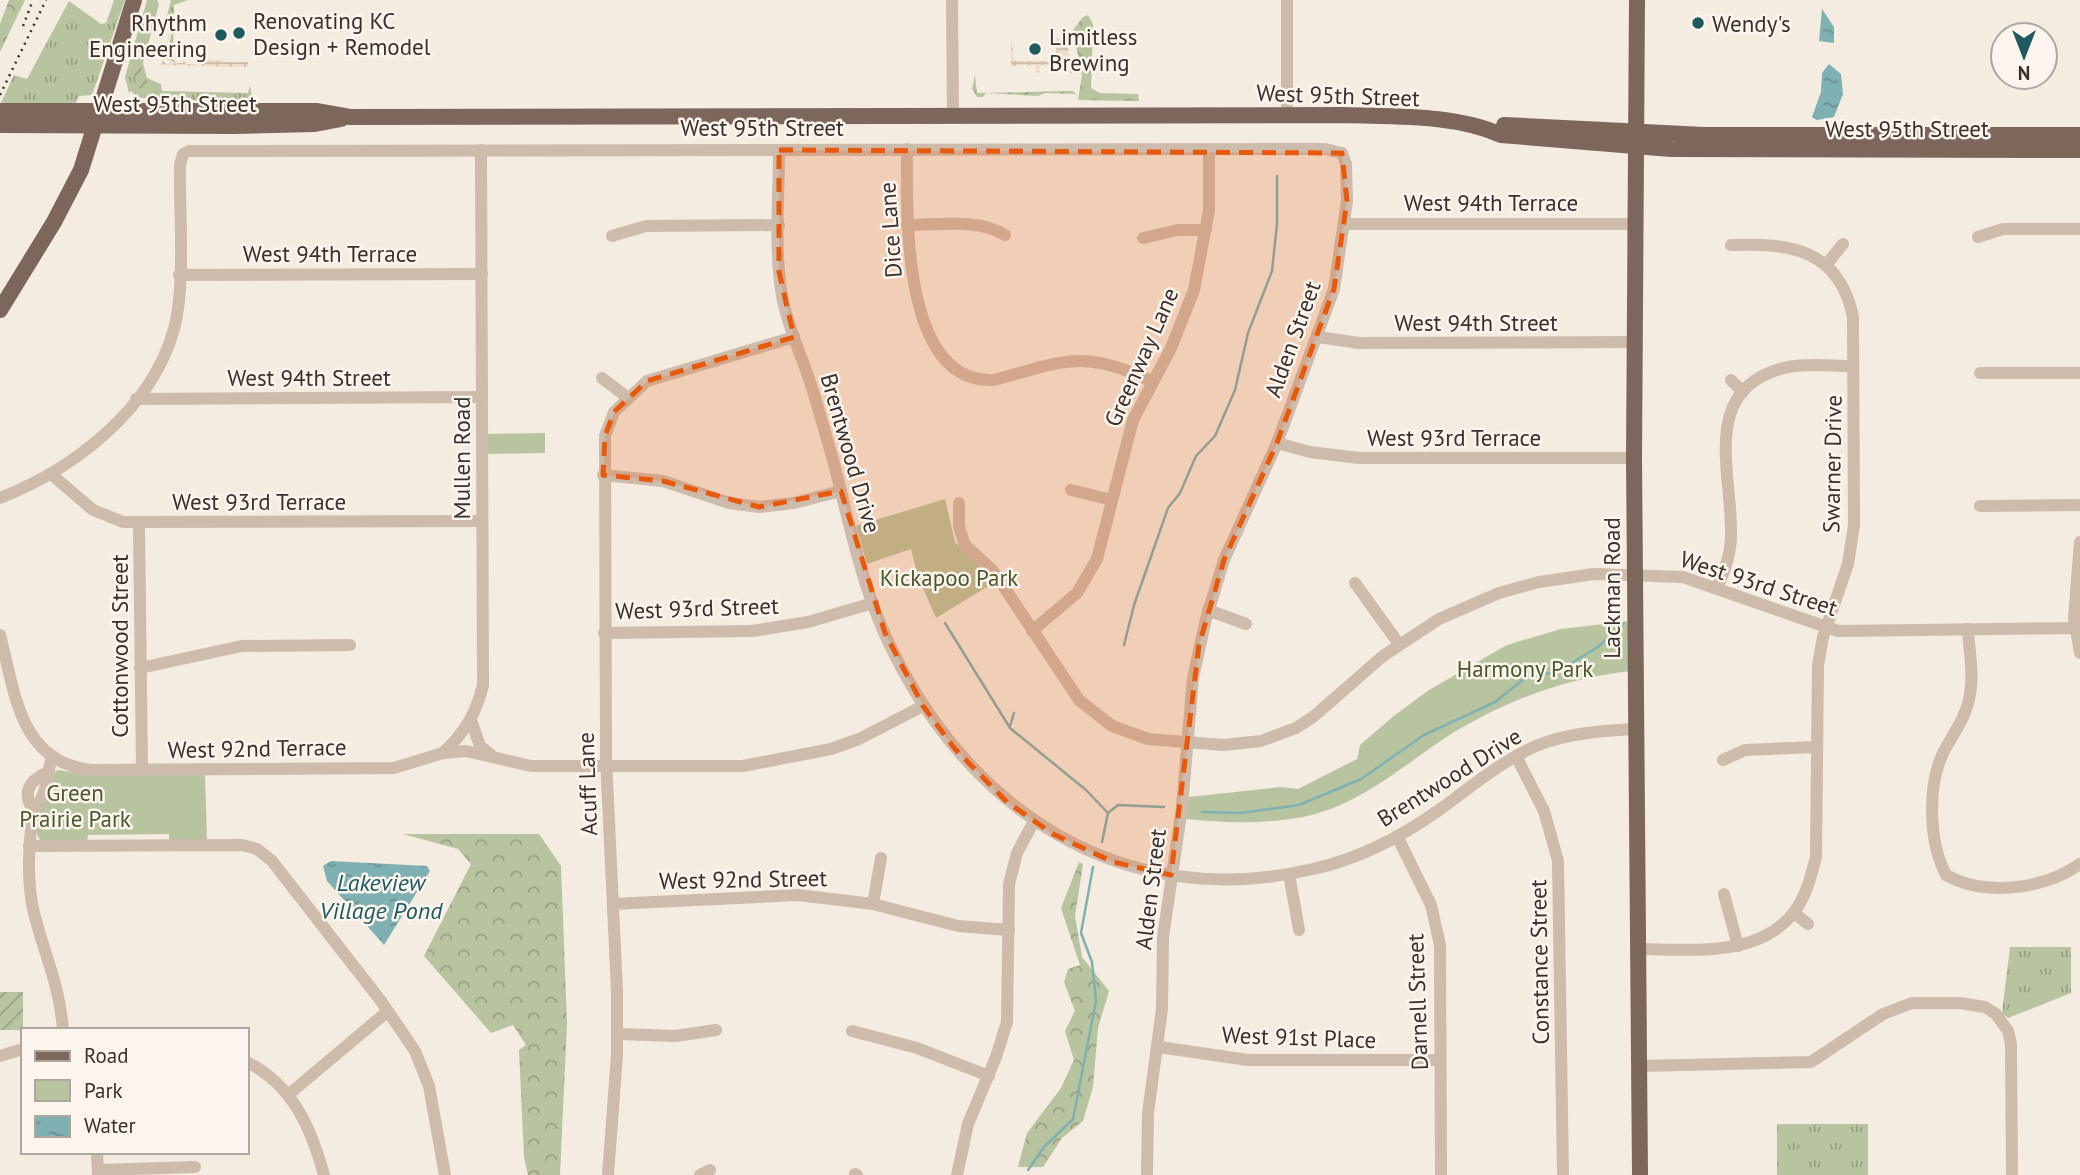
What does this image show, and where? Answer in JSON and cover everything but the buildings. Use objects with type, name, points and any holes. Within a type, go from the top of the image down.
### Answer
[{"type":"main road","points":[[0,310],[60,212],[81,170],[134,0]]},
{"type":"main road","name":"Lackman Road","points":[[1637,0],[1637,224],[1633,342],[1634,729],[1640,1175]]},
{"type":"main road","name":"West 95th Street","points":[[0,111],[97,119],[316,124],[350,117],[1287,115],[1389,117],[1484,127],[1501,135],[1637,139],[2080,135]]},
{"type":"main road","name":"West 95th Street","points":[[0,125],[97,119]]},
{"type":"main road","name":"West 95th Street","points":[[1637,139],[1757,151],[2080,150]]},
{"type":"street","points":[[953,0],[953,115]]},
{"type":"street","points":[[1287,0],[1287,115]]},
{"type":"street","name":"Dice Lane","points":[[907,149],[910,269],[924,317],[946,357],[967,376],[994,380],[1062,362],[1085,359],[1120,366],[1153,382]]},
{"type":"street","name":"Greenway Lane","points":[[1032,631],[1063,608],[1084,584],[1097,559],[1133,420],[1182,324],[1195,290],[1206,230],[1209,149]]},
{"type":"street","name":"West 95th Street","points":[[178,275],[180,165],[183,155],[199,150],[1325,149],[1342,153]]},
{"type":"street","name":"Mullen Road","points":[[443,753],[464,733],[482,685],[481,150]]},
{"type":"street","name":"Brentwood Drive","points":[[779,150],[782,297],[814,393],[873,603],[898,662],[923,706],[975,772],[1034,821],[1100,856],[1171,875],[1234,880],[1289,874],[1347,859],[1398,836],[1516,756],[1565,737],[1634,729]]},
{"type":"street","name":"Alden Street","points":[[1147,1175],[1148,1114],[1158,1047],[1163,937],[1182,807],[1185,743],[1193,678],[1208,610],[1228,550],[1277,443],[1334,289],[1345,224],[1346,164],[1342,153]]},
{"type":"street","name":"West 94th Terrace","points":[[1345,224],[1637,224]]},
{"type":"street","points":[[612,236],[646,226],[779,225]]},
{"type":"street","points":[[908,225],[971,225],[996,229],[1005,235]]},
{"type":"street","points":[[1978,237],[2003,229],[2080,229]]},
{"type":"street","points":[[1143,238],[1178,230],[1206,230]]},
{"type":"street","name":"Swarner Drive","points":[[1636,949],[1738,946],[1770,932],[1794,913],[1809,884],[1816,857],[1817,673],[1826,628],[1848,564],[1854,525],[1851,306],[1842,285],[1826,265],[1809,254],[1781,244],[1731,245]]},
{"type":"street","points":[[1826,265],[1843,244]]},
{"type":"street","name":"West 94th Terrace","points":[[178,275],[482,274]]},
{"type":"street","points":[[0,498],[51,474],[83,453],[136,399],[156,372],[166,352],[176,316],[178,275]]},
{"type":"street","name":"Acuff Lane","points":[[608,1175],[617,1034],[606,767],[603,475],[605,436],[614,412],[647,381],[661,375],[718,362],[794,337]]},
{"type":"street","name":"West 94th Street","points":[[1318,337],[1359,343],[1633,342]]},
{"type":"street","points":[[1717,588],[1729,554],[1731,531],[1724,437],[1730,417],[1743,392],[1768,374],[1788,367],[1853,366]]},
{"type":"street","points":[[1980,373],[2080,373]]},
{"type":"street","points":[[602,378],[628,398]]},
{"type":"street","points":[[1731,380],[1743,392]]},
{"type":"street","name":"West 94th Street","points":[[136,399],[482,397]]},
{"type":"street","name":"West 93rd Terrace","points":[[1277,443],[1310,452],[1359,458],[1634,458]]},
{"type":"street","name":"West 93rd Terrace","points":[[51,474],[93,510],[123,522],[482,521]]},
{"type":"street","points":[[603,475],[663,481],[729,503],[759,507],[794,503],[841,491]]},
{"type":"street","points":[[1071,490],[1112,500]]},
{"type":"street","name":"West 93rd Street","points":[[959,503],[959,527],[965,545],[994,572],[1067,684],[1096,716],[1125,732],[1185,743],[1238,745],[1280,736],[1313,717],[1399,644],[1439,619],[1499,593],[1566,577],[1634,573],[1672,575],[1717,588],[1826,628],[1855,632],[2078,629]]},
{"type":"street","points":[[1980,506],[2080,505]]},
{"type":"street","name":"Cottonwood Street","points":[[139,523],[142,770]]},
{"type":"street","points":[[2080,542],[2080,653]]},
{"type":"street","points":[[1355,583],[1399,644]]},
{"type":"street","name":"West 93rd Street","points":[[604,633],[763,630],[808,622],[873,603]]},
{"type":"street","points":[[1208,610],[1247,624]]},
{"type":"street","points":[[1968,629],[1970,694],[1966,711],[1942,755],[1934,788],[1935,844],[1946,875],[1975,886],[2043,884],[2063,876],[2080,863]]},
{"type":"street","points":[[0,635],[6,682]]},
{"type":"street","points":[[140,668],[242,646],[350,645]]},
{"type":"street","name":"West 92nd Terrace","points":[[6,682],[32,738],[52,757],[77,769],[394,768],[443,753],[466,751],[491,754],[531,766],[743,766],[794,758],[859,739],[923,706]]},
{"type":"street","points":[[471,720],[480,746],[491,754]]},
{"type":"street","points":[[1723,760],[1745,750],[1816,747]]},
{"type":"street","name":"Constance Street","points":[[1516,756],[1544,811],[1558,861],[1563,1175]]},
{"type":"street","points":[[52,757],[46,773],[35,778],[27,793],[27,800],[33,810],[29,846],[34,913],[60,996],[63,1028]]},
{"type":"street","points":[[957,1175],[968,1124],[1002,1042],[1010,1002],[1011,873],[1034,821]]},
{"type":"street","name":"Darnell Street","points":[[1398,836],[1424,888],[1437,926],[1440,964],[1441,1175]]},
{"type":"street","points":[[29,846],[242,845],[257,849],[272,861],[388,1011],[415,1051],[429,1086],[446,1175]]},
{"type":"street","points":[[873,904],[881,858]]},
{"type":"street","points":[[1289,874],[1298,930]]},
{"type":"street","points":[[1724,894],[1738,946]]},
{"type":"street","name":"West 92nd Street","points":[[612,904],[768,895],[829,897],[873,904],[958,926],[1009,930]]},
{"type":"street","points":[[1794,913],[1808,924]]},
{"type":"street","points":[[1640,1066],[1811,1062],[1883,1014],[1912,1003],[1974,1003],[1996,1014],[2008,1031],[2011,1044],[2012,1175]]},
{"type":"street","points":[[288,1096],[388,1011]]},
{"type":"street","points":[[617,1034],[675,1036],[716,1030]]},
{"type":"street","points":[[852,1031],[916,1048],[989,1076]]},
{"type":"street","name":"West 91st Place","points":[[1158,1047],[1248,1060],[1439,1060]]},
{"type":"street","points":[[0,1056],[21,1050]]},
{"type":"street","points":[[248,1063],[272,1078],[301,1112],[313,1137],[324,1175]]},
{"type":"street","points":[[97,1154],[98,1172],[195,1167]]},
{"type":"highlighted area","points":[[779,150],[1342,153],[1347,201],[1334,289],[1277,443],[1224,560],[1199,645],[1171,875],[1113,862],[1053,834],[1007,802],[955,749],[923,706],[885,633],[841,491],[759,507],[663,481],[603,475],[605,436],[614,412],[647,381],[794,337],[779,272]]},
{"type":"green space","points":[[9,0],[25,0],[0,52],[0,24]]},
{"type":"green space","points":[[114,0],[125,0],[92,95],[79,96],[75,105],[0,105],[14,75],[27,79],[69,1],[101,24],[106,23]]},
{"type":"green space","points":[[147,0],[157,0],[159,4],[143,63],[147,78],[161,84],[162,91],[248,93],[250,85],[252,98],[249,103],[134,98],[135,95],[131,91],[129,93],[125,77]]},
{"type":"green space","points":[[171,0],[188,0],[174,5],[173,58],[176,63],[165,58],[173,29],[165,25]]},
{"type":"green space","points":[[1088,15],[1093,24],[1091,88],[1100,93],[1138,94],[1139,101],[1078,100],[1082,75],[1073,30],[1083,17]]},
{"type":"green space","points":[[136,60],[142,62],[142,72],[152,89],[149,96],[145,97],[135,80]]},
{"type":"green space","points":[[975,75],[977,93],[1073,91],[1076,94],[1044,93],[1038,96],[986,93],[983,97],[977,97],[972,89]]},
{"type":"green space","points":[[545,433],[545,453],[488,454],[488,434]]},
{"type":"green space","name":"Kickapoo Park","points":[[945,499],[955,542],[995,582],[936,618],[918,577],[911,549],[867,564],[856,526]]},
{"type":"green space","name":"Harmony Park","points":[[1630,621],[1631,671],[1583,679],[1515,701],[1451,734],[1381,783],[1343,804],[1324,812],[1274,821],[1186,819],[1189,797],[1281,787],[1298,789],[1357,759],[1360,745],[1395,715],[1429,690],[1507,645],[1561,629]]},
{"type":"green space","name":"Green Prairie Park","points":[[58,770],[90,775],[205,775],[207,841],[169,841],[169,834],[88,835],[87,842],[40,840],[37,815],[54,772]]},
{"type":"green space","points":[[403,834],[539,834],[561,866],[567,1023],[560,1175],[528,1175],[524,1157],[519,1050],[526,1045],[513,1025],[491,1033],[424,956],[471,864],[458,849]]},
{"type":"green space","points":[[1079,862],[1083,864],[1075,916],[1082,957],[1109,991],[1098,1028],[1093,1087],[1083,1121],[1062,1138],[1043,1167],[1018,1167],[1027,1133],[1061,1088],[1074,1060],[1065,1031],[1075,1011],[1064,982],[1068,969],[1080,965],[1061,908]]},
{"type":"green space","points":[[2010,947],[2071,947],[2071,993],[2008,1018],[2002,1013]]},
{"type":"green space","points":[[0,992],[23,992],[23,1028],[0,1030]]},
{"type":"green space","points":[[1777,1124],[1868,1124],[1868,1175],[1777,1175]]},
{"type":"shaded area","points":[[171,28],[164,61],[166,64],[183,63],[183,59],[186,64],[198,64],[203,58],[217,61],[220,59],[224,62],[248,62],[248,67],[161,65]]},
{"type":"shaded area","points":[[1011,35],[1014,61],[1056,61],[1057,38],[1067,40],[1070,61],[1059,63],[1074,63],[1072,71],[1079,73],[1070,73],[1069,66],[1039,65],[1040,73],[1036,73],[1036,65],[1011,66]]},
{"type":"water","points":[[1822,9],[1834,27],[1834,43],[1819,41]]},
{"type":"water","points":[[1829,64],[1841,74],[1843,94],[1834,117],[1817,120],[1812,117],[1821,92],[1822,73]]},
{"type":"water","name":"Lakeview Village Pond","points":[[331,861],[427,866],[430,871],[384,945],[327,881],[323,866]]},
{"type":"waterway","points":[[1124,645],[1134,605],[1168,508],[1180,493],[1196,456],[1215,436],[1235,390],[1248,333],[1272,271],[1277,224],[1277,176]]},
{"type":"waterway","points":[[945,623],[1010,728],[1086,790],[1108,813]]},
{"type":"waterway","points":[[1202,812],[1240,813],[1299,805],[1361,779],[1424,735],[1495,702],[1530,674],[1555,673],[1598,647],[1624,623]]},
{"type":"waterway","points":[[1010,726],[1014,713]]},
{"type":"waterway","points":[[1102,842],[1108,813],[1118,805],[1164,807]]},
{"type":"waterway","points":[[1028,1170],[1044,1147],[1073,1119],[1096,1001],[1092,962],[1081,933],[1093,867]]},
{"type":"railway","points":[[23,26],[33,0]]},
{"type":"railway","points":[[0,95],[46,0]]},
{"type":"place","name":"Wendy's","points":[[1698,23]]},
{"type":"place","name":"Renovating KC Design + Remodel","points":[[239,33]]},
{"type":"place","name":"Rhythm Engineering","points":[[221,35]]},
{"type":"place","name":"Limitless Brewing","points":[[1035,49]]}]
